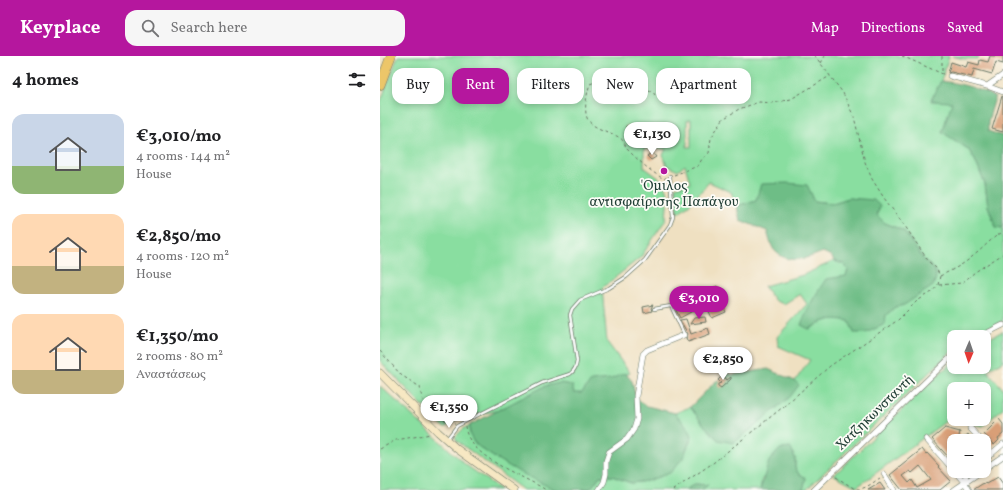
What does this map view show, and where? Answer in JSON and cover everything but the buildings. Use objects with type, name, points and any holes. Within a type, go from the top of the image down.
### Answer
[{"type":"highway","points":[[380,85],[391,56]]},
{"type":"street","points":[[988,86],[1003,75]]},
{"type":"street","points":[[950,76],[988,86],[1003,92]]},
{"type":"street","points":[[991,331],[1003,325]]},
{"type":"street","points":[[599,490],[605,478],[606,461],[609,452],[627,438],[634,429],[637,419],[636,396],[643,354],[647,350],[684,335]]},
{"type":"street","name":"Χατζηκωνσταντή","points":[[814,490],[947,361]]},
{"type":"street","points":[[380,373],[446,440],[514,490]]},
{"type":"street","points":[[970,428],[976,434]]},
{"type":"street","points":[[926,439],[969,490]]},
{"type":"street","points":[[992,453],[1003,444]]},
{"type":"street","points":[[991,464],[1003,456]]},
{"type":"street","points":[[884,474],[894,490]]},
{"type":"street","points":[[964,483],[965,478]]},
{"type":"street","points":[[954,490],[971,478]]},
{"type":"lane","points":[[446,440],[459,425],[542,383],[570,374],[576,368],[577,361],[570,315],[572,309],[580,300],[609,288],[626,277],[645,260],[670,225],[673,206],[670,176]]},
{"type":"lane","points":[[654,308],[671,306],[697,292]]},
{"type":"lane","points":[[671,306],[684,335]]},
{"type":"path","points":[[673,490],[725,453],[783,407],[830,366],[898,320],[916,301],[932,292],[938,285],[940,276],[936,268],[928,262],[872,179],[865,162],[854,117],[843,93],[815,56]]},
{"type":"path","points":[[821,64],[825,56]]},
{"type":"path","points":[[902,56],[942,74],[950,76]]},
{"type":"path","points":[[942,56],[942,74]]},
{"type":"path","points":[[655,95],[653,92],[641,86],[631,83],[603,79],[595,81],[590,84],[587,92],[586,116],[594,126],[621,138],[626,148],[655,174],[664,179],[698,166],[702,159],[709,153],[711,138],[723,119],[739,109],[759,102],[774,102],[791,99],[830,76]]},
{"type":"path","points":[[940,276],[961,266],[989,241],[1003,232]]},
{"type":"path","points":[[938,285],[962,283],[975,272],[1003,254]]},
{"type":"path","points":[[380,351],[400,375],[420,387],[423,402],[434,413],[442,419],[459,425]]},
{"type":"path","points":[[465,422],[470,442],[476,448],[504,468],[520,475],[546,490]]},
{"type":"path","points":[[380,449],[396,440],[438,432]]},
{"type":"path","points":[[830,474],[858,490],[862,489],[884,474]]},
{"type":"green space","points":[[398,56],[949,56],[941,81],[931,100],[952,102],[958,142],[968,149],[975,160],[985,184],[988,206],[996,227],[1003,227],[1003,321],[984,330],[947,330],[947,356],[806,490],[803,490],[806,478],[798,473],[795,467],[795,458],[791,448],[762,479],[760,490],[701,490],[707,485],[695,484],[685,490],[583,490],[591,488],[600,476],[612,476],[631,483],[647,481],[689,429],[675,413],[690,407],[718,440],[798,385],[795,381],[810,360],[778,346],[777,337],[807,304],[800,294],[784,304],[775,301],[764,286],[803,275],[834,261],[844,264],[848,270],[846,276],[810,329],[822,322],[834,318],[849,321],[886,315],[895,307],[904,305],[935,270],[923,259],[904,231],[885,223],[877,215],[849,198],[833,203],[814,201],[812,195],[756,200],[737,206],[731,192],[709,182],[691,203],[678,213],[675,187],[690,183],[685,165],[678,171],[667,166],[663,155],[666,149],[644,149],[644,167],[660,179],[668,193],[666,219],[641,257],[602,288],[607,342],[630,373],[596,391],[460,418],[444,428],[380,361],[380,103],[392,72],[392,104],[444,104],[444,68],[393,68]],"holes":[[[687,120],[691,120],[691,147],[687,147]]]},
{"type":"green space","points":[[952,56],[979,56],[977,59],[964,59]]},
{"type":"green space","points":[[941,81],[983,91],[995,98],[988,121],[988,131],[1003,136],[1002,228],[996,227],[988,206],[985,184],[975,160],[968,149],[942,132],[952,102],[931,101]]},
{"type":"green space","points":[[787,183],[807,185],[814,201],[833,203],[849,198],[874,200],[880,206],[877,215],[885,223],[904,231],[923,259],[935,270],[936,278],[933,286],[904,305],[895,307],[886,315],[885,324],[866,333],[854,333],[849,321],[837,319],[828,320],[809,329],[801,325],[809,307],[826,279],[846,276],[848,270],[844,264],[834,261],[831,256],[823,252],[799,259],[781,256],[773,248],[767,231],[740,220],[737,206],[756,200],[761,184]]},
{"type":"green space","points":[[1003,331],[1003,361],[991,368],[991,337]]},
{"type":"green space","points":[[711,357],[715,359],[717,363],[715,367],[711,369],[707,367],[705,363],[707,359]]},
{"type":"green space","points":[[947,367],[947,374],[990,374],[1003,389],[1003,408],[991,419],[991,382],[947,382],[947,420],[857,487],[834,475]]},
{"type":"green space","points":[[768,369],[795,381],[799,385],[790,397],[734,443],[718,440],[690,407],[715,382],[729,373],[732,375]]},
{"type":"green space","points":[[625,373],[632,381],[636,399],[647,406],[675,413],[689,429],[692,436],[683,458],[670,473],[647,481],[631,483],[612,476],[600,476],[591,488],[579,490],[557,490],[526,476],[500,461],[479,447],[472,438],[470,425],[545,386],[560,383],[572,385],[574,393],[582,393],[591,381],[611,379]]},
{"type":"green space","points":[[380,386],[466,465],[501,490],[380,490]]},
{"type":"green space","points":[[470,425],[469,431],[474,443],[495,458],[558,490],[523,490],[457,441],[455,437],[463,429]]},
{"type":"green space","points":[[791,448],[795,458],[795,467],[798,473],[806,478],[803,490],[760,490],[769,461],[780,449]]},
{"type":"green space","points":[[695,484],[708,485],[701,490],[685,490]]},
{"type":"place","name":"'Ομιλος αντισφαίρισης Παπάγου","points":[[664,171]]}]
